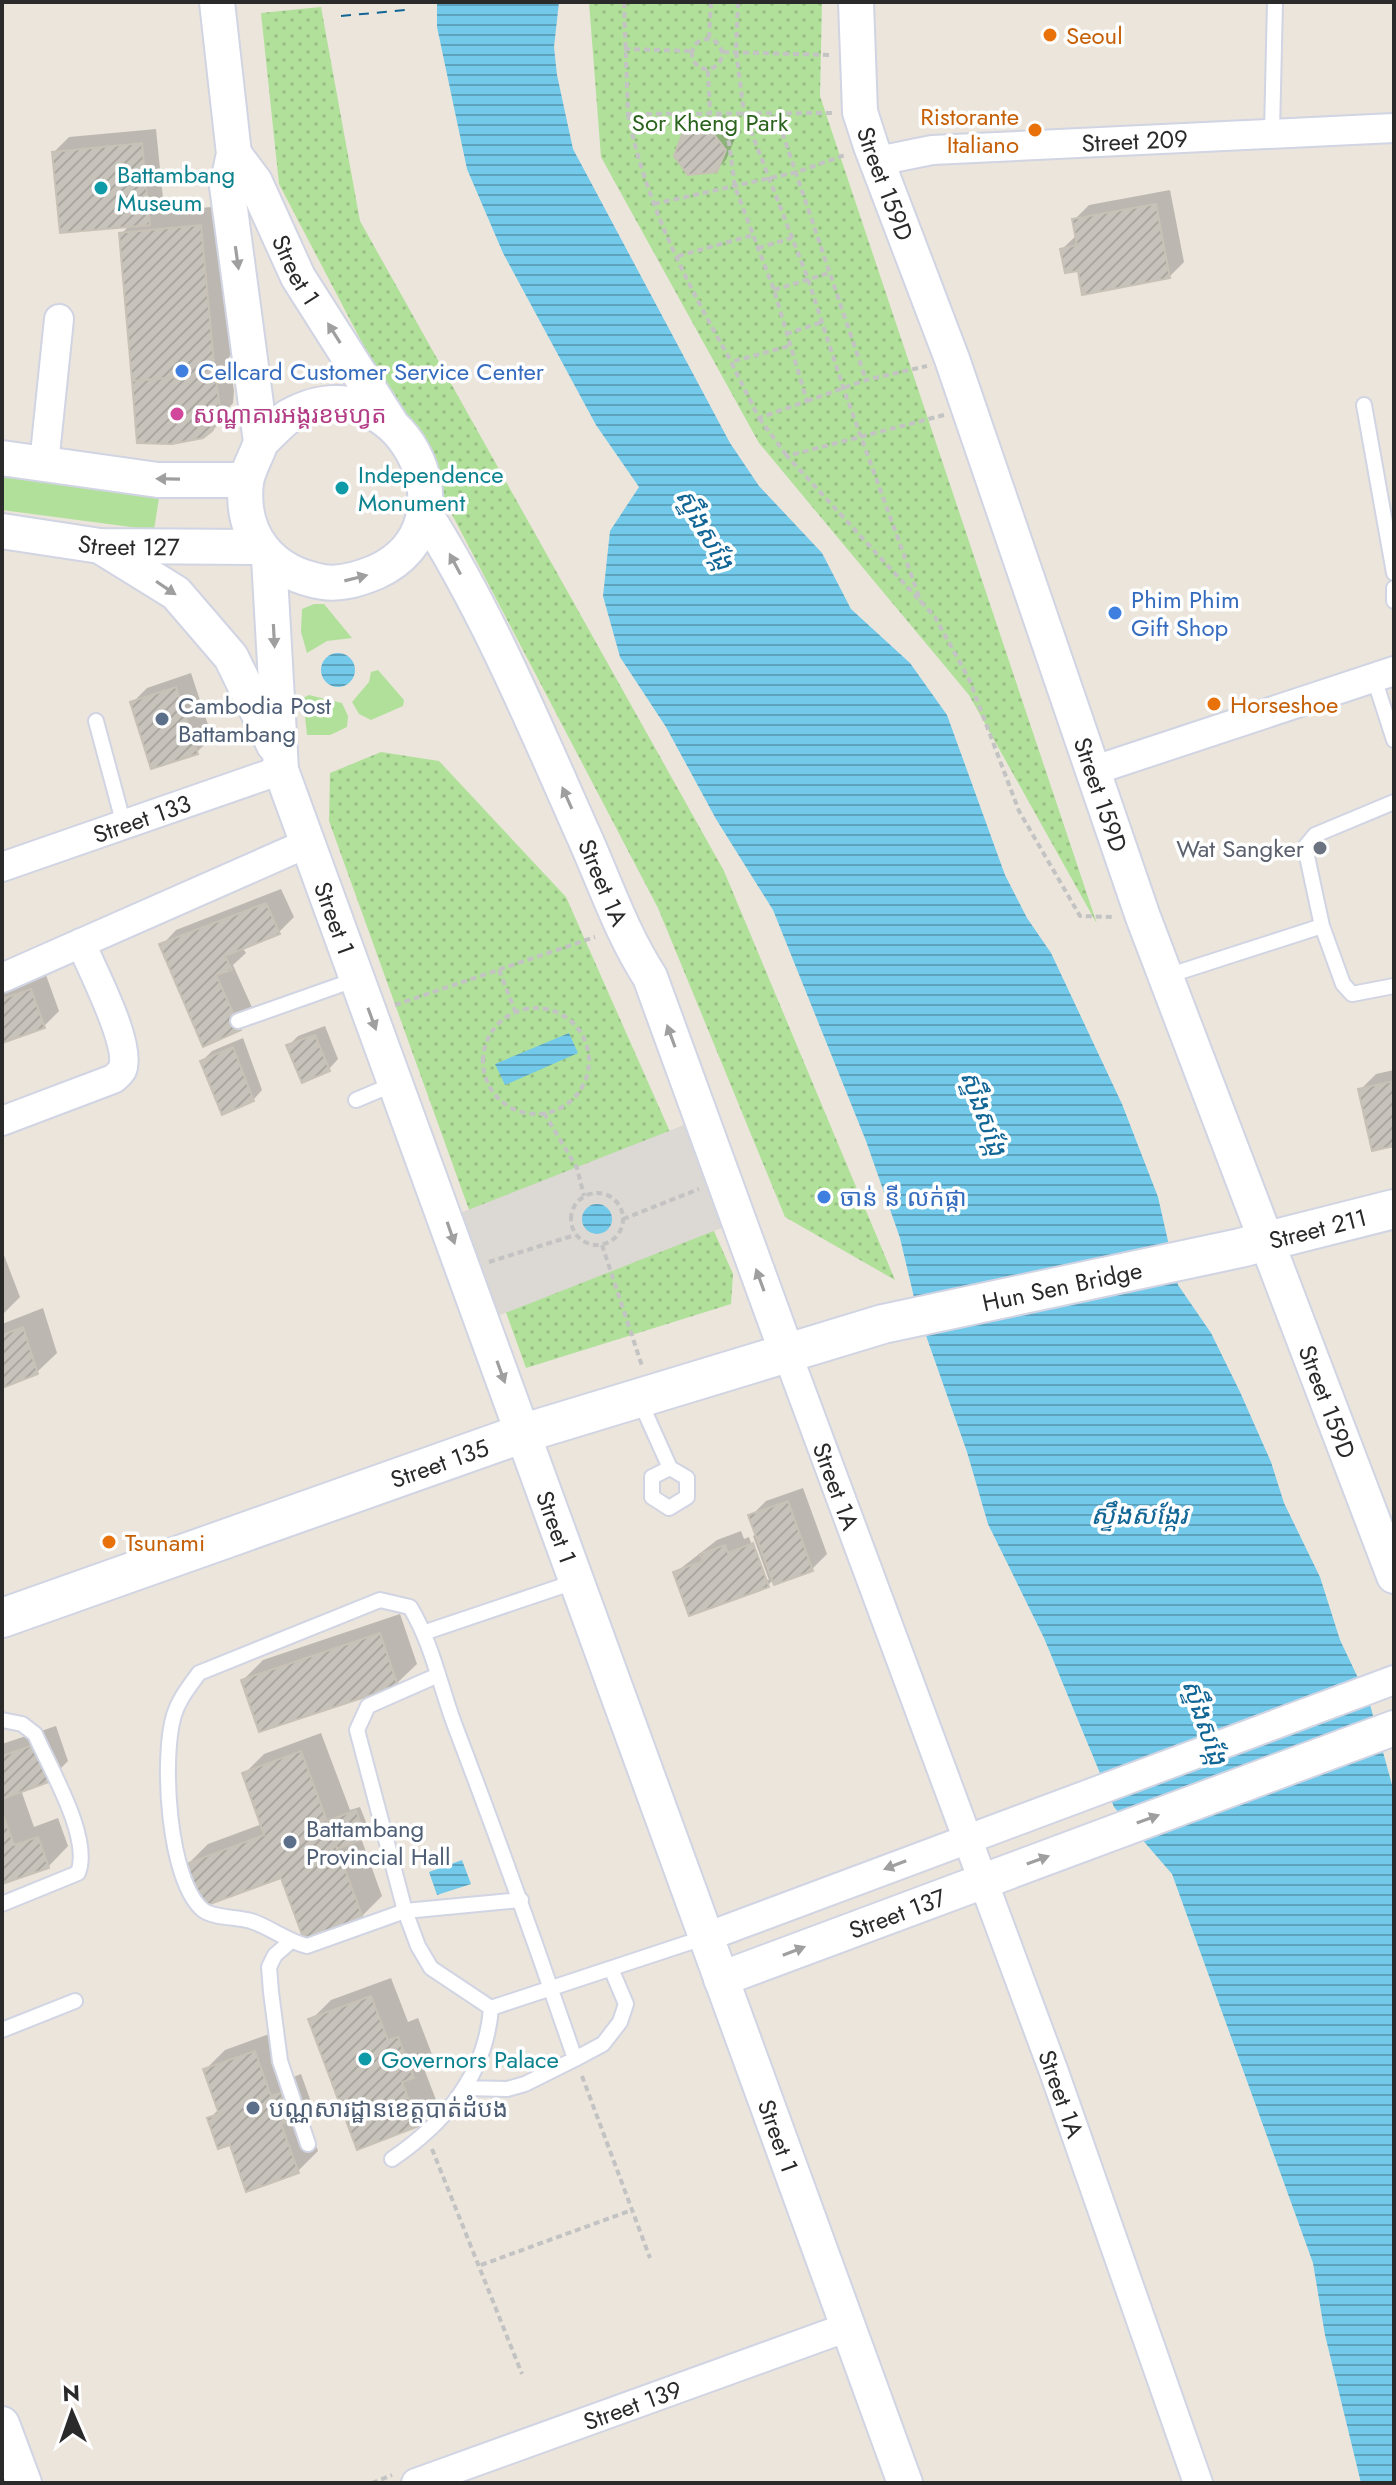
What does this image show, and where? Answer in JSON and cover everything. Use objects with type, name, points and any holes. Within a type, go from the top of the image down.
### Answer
[{"type":"main road","name":"Street 211","points":[[1253,1244],[1394,1209]]},
{"type":"main road","name":"Hun Sen Bridge","points":[[883,1324],[1253,1244]]},
{"type":"main road","name":"Street 135","points":[[2,1618],[524,1433],[883,1324]]},
{"type":"street","name":"Street 1","points":[[217,2],[234,154],[227,186],[261,442]]},
{"type":"street","name":"Street 159D","points":[[856,2],[860,112],[874,154],[952,359],[1092,771],[1167,976],[1253,1244],[1394,1576]]},
{"type":"street","name":"Street 209","points":[[874,154],[1394,128]]},
{"type":"street","name":"Street 1","points":[[234,154],[255,182],[298,277],[390,422]]},
{"type":"street","points":[[44,464],[59,319]]},
{"type":"street","points":[[321,405],[358,406],[390,422],[413,447],[424,479],[424,512],[411,542],[387,567],[357,580],[323,582],[292,571],[264,552],[247,507],[246,480],[261,442],[288,418],[321,405]]},
{"type":"street","points":[[2,458],[158,480],[246,480]]},
{"type":"street","name":"Street 1A","points":[[424,512],[504,655],[599,869],[626,940],[650,977],[722,1179],[968,1837],[1198,2483]]},
{"type":"street","name":"Street 127","points":[[2,531],[100,546],[264,552]]},
{"type":"street","points":[[100,546],[176,593],[231,657],[281,764]]},
{"type":"street","name":"Street 1","points":[[264,552],[281,764],[905,2483]]},
{"type":"street","points":[[1092,771],[1384,675]]},
{"type":"street","name":"Street 133","points":[[2,867],[124,825],[281,764]]},
{"type":"street","points":[[2,978],[308,843]]},
{"type":"street","points":[[2,1121],[113,1079],[122,1071],[124,1058],[115,1025],[81,943]]},
{"type":"street","name":"Street 137","points":[[706,1937],[1389,1682]]},
{"type":"street","name":"Street 137","points":[[721,1979],[1394,1728]]},
{"type":"street","name":"Street 139","points":[[416,2483],[464,2474],[848,2327]]},
{"type":"street","points":[[2,2424],[24,2483]]},
{"type":"lane","points":[[1272,132],[1275,2]]},
{"type":"lane","points":[[1364,405],[1394,573]]},
{"type":"lane","points":[[1394,588],[1394,601]]},
{"type":"lane","points":[[1384,675],[1394,740]]},
{"type":"lane","points":[[96,721],[124,825]]},
{"type":"lane","points":[[1394,802],[1315,835],[1305,847],[1307,868],[1322,926],[1343,984],[1352,994],[1394,986]]},
{"type":"lane","points":[[1167,976],[1322,926]]},
{"type":"lane","points":[[238,1021],[357,979]]},
{"type":"lane","points":[[356,1100],[396,1083]]},
{"type":"lane","points":[[645,1397],[670,1468]]},
{"type":"lane","points":[[426,1632],[577,1581]]},
{"type":"lane","points":[[521,1900],[405,1911],[307,1946],[290,1942],[253,1922],[206,1913],[192,1898],[169,1814],[167,1758],[173,1717],[182,1696],[199,1673],[380,1600],[410,1607],[426,1632],[436,1676],[521,1900],[575,2059]]},
{"type":"lane","points":[[436,1676],[368,1706],[357,1730],[405,1911],[431,1968],[491,2008]]},
{"type":"lane","points":[[2,1720],[22,1724],[35,1734],[80,1838],[83,1860],[78,1873],[2,1904]]},
{"type":"lane","points":[[491,2008],[612,1971],[706,1937]]},
{"type":"lane","points":[[290,1942],[275,1955],[269,1967],[271,1992],[280,2061],[308,2144]]},
{"type":"lane","points":[[464,2088],[507,2089],[525,2084],[603,2044],[620,2022],[626,2004],[612,1971]]},
{"type":"lane","points":[[2,2030],[75,2001]]},
{"type":"lane","points":[[392,2159],[426,2136],[464,2088],[482,2051],[491,2008]]},
{"type":"path","points":[[624,2],[628,114],[640,165],[687,285],[759,418],[787,456],[935,617],[969,679],[1019,811],[1080,916],[1143,917]]},
{"type":"path","points":[[709,38],[711,2]]},
{"type":"path","points":[[738,2],[736,51],[744,113],[808,279],[844,390],[922,604]]},
{"type":"path","points":[[709,38],[718,42],[723,52],[720,63],[708,69],[695,64],[692,51],[700,40],[709,38]]},
{"type":"path","points":[[624,49],[692,51]]},
{"type":"path","points":[[723,52],[856,55]]},
{"type":"path","points":[[708,69],[710,112]]},
{"type":"path","points":[[718,112],[729,143],[735,187],[774,290],[807,401]]},
{"type":"path","points":[[628,114],[860,112]]},
{"type":"path","points":[[776,114],[866,380]]},
{"type":"path","points":[[654,204],[874,154]]},
{"type":"path","points":[[678,256],[754,235]]},
{"type":"path","points":[[758,248],[792,238]]},
{"type":"path","points":[[774,290],[830,272]]},
{"type":"path","points":[[786,334],[822,322]]},
{"type":"path","points":[[731,362],[789,346]]},
{"type":"path","points":[[759,418],[866,380],[952,359]]},
{"type":"path","points":[[787,456],[969,408]]},
{"type":"path","points":[[370,1013],[604,934]]},
{"type":"path","points":[[499,970],[515,1011]]},
{"type":"path","points":[[543,1007],[561,1013],[579,1028],[587,1044],[588,1073],[581,1090],[562,1108],[544,1113],[523,1113],[506,1106],[486,1082],[482,1054],[488,1036],[499,1021],[515,1011],[543,1007]]},
{"type":"path","points":[[544,1113],[577,1168],[584,1196]]},
{"type":"path","points":[[623,1219],[722,1179]]},
{"type":"path","points":[[593,1193],[609,1196],[621,1210],[623,1219],[617,1236],[602,1245],[589,1244],[575,1235],[571,1227],[572,1209],[584,1196],[593,1193]]},
{"type":"path","points":[[464,1271],[575,1235]]},
{"type":"path","points":[[602,1245],[645,1397]]},
{"type":"path","points":[[575,2059],[650,2258]]},
{"type":"path","points":[[426,2136],[481,2265],[522,2374]]},
{"type":"path","points":[[481,2265],[632,2210]]},
{"type":"green space","name":"Sor Kheng Park","points":[[589,2],[822,2],[820,96],[1097,924],[969,695],[759,443],[601,157]]},
{"type":"green space","points":[[321,7],[360,221],[724,871],[895,1280],[785,1217],[658,908],[279,184],[261,13]]},
{"type":"green space","points":[[2,477],[159,498],[154,530],[2,510]]},
{"type":"green space","points":[[324,604],[352,638],[327,641],[307,653],[301,632],[302,609]]},
{"type":"green space","points":[[378,670],[404,700],[403,706],[371,720],[359,714],[352,702],[369,682],[371,672]]},
{"type":"green space","points":[[309,695],[342,703],[348,716],[347,727],[330,735],[307,735],[303,698]]},
{"type":"green space","points":[[381,752],[439,761],[566,897],[733,1274],[731,1304],[526,1368],[329,821],[330,773]]},
{"type":"shaded area","points":[[684,1125],[724,1227],[495,1317],[455,1215]]},
{"type":"water","name":"ស្ទឹងសង្កែរ","points":[[437,2],[559,2],[554,47],[573,149],[730,443],[759,486],[822,553],[851,609],[910,663],[947,715],[1005,875],[1027,918],[1051,953],[1122,1104],[1158,1197],[1178,1285],[1211,1333],[1240,1392],[1271,1462],[1284,1503],[1320,1577],[1340,1640],[1369,1701],[1394,1792],[1394,2483],[1361,2483],[1325,2335],[1313,2263],[1172,1874],[1114,1807],[1044,1638],[988,1524],[967,1452],[917,1310],[900,1238],[866,1141],[773,910],[716,819],[666,727],[620,657],[603,596],[610,531],[639,487],[596,425],[503,253],[467,169],[437,27]]},
{"type":"water","points":[[338,653],[350,658],[355,670],[350,682],[338,687],[326,682],[321,670],[326,658]]},
{"type":"water","points":[[569,1033],[578,1053],[505,1085],[495,1064]]},
{"type":"water","points":[[597,1204],[608,1208],[612,1219],[608,1230],[597,1234],[586,1230],[582,1219],[586,1208]]},
{"type":"water","points":[[462,1860],[471,1884],[437,1895],[429,1872]]},
{"type":"building","points":[[709,128],[726,150],[717,172],[688,175],[674,156],[683,132]]},
{"type":"building","name":"Battambang Museum","points":[[142,143],[150,225],[60,233],[52,152]]},
{"type":"building","points":[[1156,204],[1170,278],[1082,295],[1078,271],[1065,273],[1060,249],[1077,245],[1072,219]]},
{"type":"building","points":[[201,225],[215,374],[132,381],[119,233]]},
{"type":"building","name":"សណ្ឋាគារអង្គរខមហ្វត","points":[[215,374],[220,407],[219,420],[212,431],[203,438],[172,444],[137,443],[132,381]]},
{"type":"building","points":[[176,687],[198,754],[151,769],[130,702]]},
{"type":"building","points":[[266,903],[280,934],[225,956],[232,970],[216,975],[241,1030],[203,1047],[159,944]]},
{"type":"building","points":[[31,989],[45,1028],[2,1043],[2,999]]},
{"type":"building","points":[[315,1035],[330,1071],[302,1083],[286,1045]]},
{"type":"building","points":[[233,1047],[254,1101],[222,1115],[200,1061]]},
{"type":"building","points":[[1394,1081],[1394,1146],[1372,1151],[1358,1089]]},
{"type":"building","points":[[23,1327],[38,1374],[2,1388],[2,1335]]},
{"type":"building","points":[[788,1501],[813,1571],[774,1585],[748,1515]]},
{"type":"building","points":[[753,1543],[769,1587],[689,1616],[673,1572],[703,1561],[700,1554],[725,1545],[728,1553]]},
{"type":"building","points":[[380,1633],[398,1686],[259,1732],[241,1680]]},
{"type":"building","points":[[36,1744],[49,1782],[2,1799],[2,1756]]},
{"type":"building","name":"Battambang Provincial Hall","points":[[301,1751],[363,1918],[304,1940],[281,1878],[202,1907],[186,1864],[264,1835],[242,1773]]},
{"type":"building","points":[[356,1810],[366,1838],[337,1849],[327,1821]]},
{"type":"building","points":[[2,1812],[14,1845],[38,1837],[49,1868],[2,1884]]},
{"type":"building","name":"Governors Palace","points":[[371,1996],[388,2040],[398,2037],[414,2078],[402,2082],[419,2126],[357,2150],[308,2019]]},
{"type":"building","points":[[255,2051],[271,2096],[281,2093],[291,2121],[281,2124],[299,2173],[246,2192],[230,2145],[218,2149],[207,2118],[219,2114],[203,2069]]},
{"type":"ferry route","points":[[341,16],[405,10],[405,2]]},
{"type":"place","name":"Seoul","points":[[1050,35]]},
{"type":"place","name":"Ristorante Italiano","points":[[1035,130]]},
{"type":"place","name":"Battambang Museum","points":[[101,188]]},
{"type":"place","name":"Cellcard Customer Service Center","points":[[182,371]]},
{"type":"place","name":"សណ្ឋាគារអង្គរខមហ្វត","points":[[177,414]]},
{"type":"place","name":"Independence Monument","points":[[342,488]]},
{"type":"place","name":"Phim Phim Gift Shop","points":[[1115,613]]},
{"type":"place","name":"Horseshoe","points":[[1214,704]]},
{"type":"place","name":"Cambodia Post Battambang","points":[[162,719]]},
{"type":"place","name":"Wat Sangker","points":[[1320,848]]},
{"type":"place","name":"ចាន់ នី លក់ផ្កា","points":[[824,1197]]},
{"type":"place","name":"Tsunami","points":[[109,1542]]},
{"type":"place","name":"Battambang Provincial Hall","points":[[290,1842]]},
{"type":"place","name":"Governors Palace","points":[[365,2059]]},
{"type":"place","name":"បណ្ណសារដ្ឋានខេត្តបាត់ដំបង","points":[[253,2108]]},
{"type":"water label","name":"ស្ទឹងសង្កែ","points":[[705,529]]},
{"type":"water label","name":"ស្ទឹងសង្កែ","points":[[984,1113]]},
{"type":"water label","name":"ស្ទឹងសង្កែ","points":[[1205,1722]]}]
